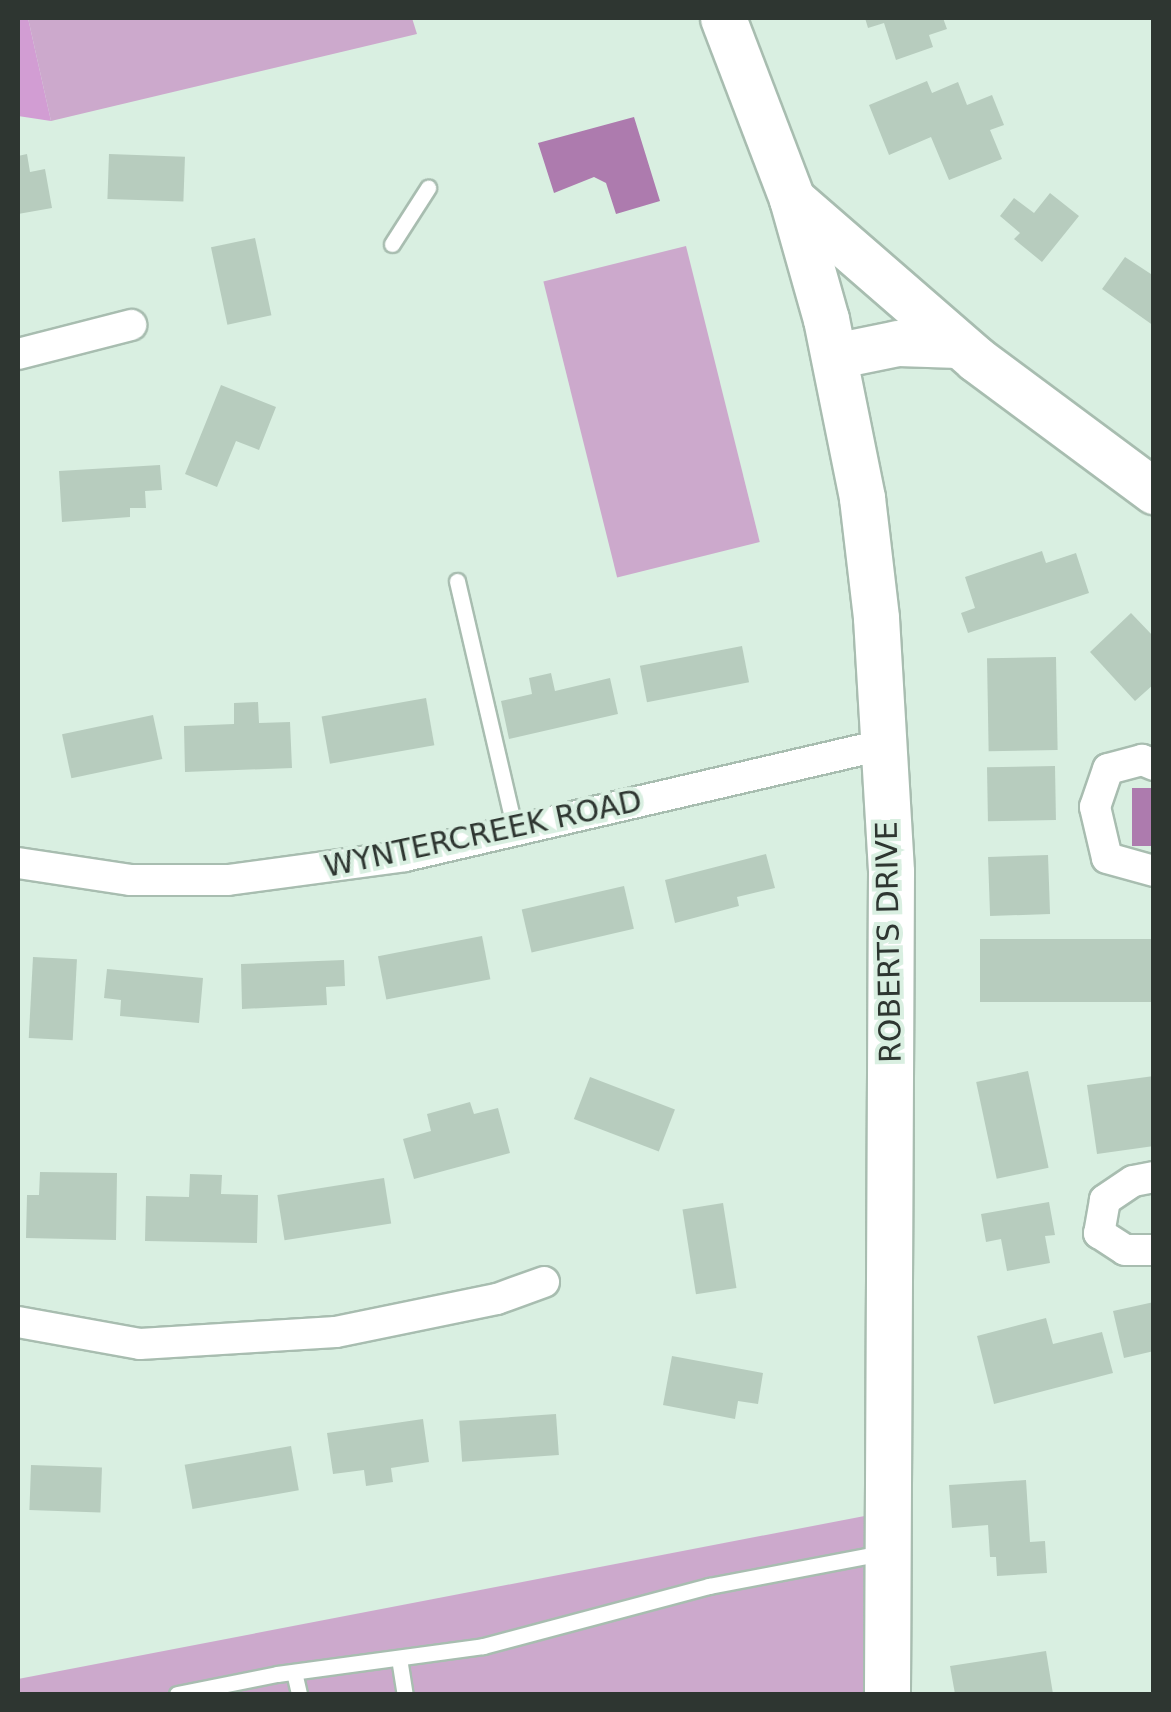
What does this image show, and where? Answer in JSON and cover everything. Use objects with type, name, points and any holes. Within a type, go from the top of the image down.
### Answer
[{"type":"street","name":"ROBERTS DRIVE","points":[[723,18],[792,200],[834,356],[862,498],[876,618],[892,872],[888,1694]]},
{"type":"street","points":[[792,200],[958,344],[1154,491]]},
{"type":"street","points":[[18,354],[131,325]]},
{"type":"street","points":[[834,356],[898,343],[958,344]]},
{"type":"street","name":"WYNTERCREEK ROAD","points":[[18,863],[130,880],[228,880],[405,856],[884,745]]},
{"type":"street","points":[[1154,765],[1142,760],[1108,769],[1095,808],[1107,858],[1154,871]]},
{"type":"street","points":[[1154,1178],[1134,1181],[1105,1200],[1098,1233],[1125,1250],[1154,1250]]},
{"type":"street","points":[[18,1322],[140,1344],[336,1332],[496,1299],[544,1282]]},
{"type":"lane","points":[[392,244],[428,188]]},
{"type":"lane","points":[[456,582],[514,831]]},
{"type":"lane","points":[[177,1694],[294,1672],[483,1646],[709,1586],[886,1552]]},
{"type":"lane","points":[[399,1658],[405,1694]]},
{"type":"lane","points":[[294,1672],[299,1694]]},
{"type":"shaded area","points":[[18,18],[28,18],[51,121],[18,116]]},
{"type":"shaded area","points":[[28,18],[412,18],[417,34],[51,121]]},
{"type":"shaded area","points":[[634,117],[660,201],[616,214],[606,183],[594,177],[554,193],[538,143]]},
{"type":"shaded area","points":[[686,246],[760,542],[617,578],[543,282]]},
{"type":"shaded area","points":[[1132,788],[1153,788],[1153,846],[1132,846]]},
{"type":"shaded area","points":[[875,1514],[877,1694],[18,1694],[18,1679]]},
{"type":"building","points":[[865,18],[943,18],[947,29],[929,35],[933,47],[896,60],[884,23],[868,28]]},
{"type":"building","points":[[927,81],[932,93],[958,82],[967,105],[992,95],[1004,125],[990,130],[1002,159],[949,180],[931,137],[889,155],[869,105]]},
{"type":"building","points":[[27,154],[30,172],[45,169],[52,208],[18,214],[18,156]]},
{"type":"building","points":[[109,154],[185,157],[183,202],[107,199]]},
{"type":"building","points":[[1050,193],[1079,216],[1042,262],[1014,239],[1020,233],[1000,216],[1014,198],[1034,213]]},
{"type":"building","points":[[255,238],[271,315],[227,325],[211,247]]},
{"type":"building","points":[[1125,257],[1154,276],[1154,326],[1102,289]]},
{"type":"building","points":[[221,385],[276,407],[259,450],[236,441],[217,487],[185,474]]},
{"type":"building","points":[[160,465],[162,490],[145,491],[146,508],[130,508],[130,517],[62,522],[59,471]]},
{"type":"building","points":[[1042,551],[1046,563],[1076,553],[1089,593],[968,633],[961,613],[975,608],[965,577]]},
{"type":"building","points":[[1131,613],[1154,637],[1154,684],[1135,701],[1090,652]]},
{"type":"building","points":[[742,646],[749,682],[647,702],[640,666]]},
{"type":"building","points":[[1056,657],[1058,750],[989,751],[987,658]]},
{"type":"building","points":[[551,673],[555,691],[610,678],[618,714],[509,739],[501,701],[532,694],[529,678]]},
{"type":"building","points":[[426,698],[434,745],[330,764],[322,716]]},
{"type":"building","points":[[258,702],[259,723],[290,722],[292,768],[185,772],[184,726],[234,724],[234,703]]},
{"type":"building","points":[[153,715],[162,759],[71,778],[62,734]]},
{"type":"building","points":[[1055,766],[1056,820],[988,821],[987,767]]},
{"type":"building","points":[[766,854],[775,888],[737,897],[739,906],[675,923],[665,880]]},
{"type":"building","points":[[1048,855],[1050,914],[990,916],[988,857]]},
{"type":"building","points":[[624,886],[634,929],[532,952],[522,910]]},
{"type":"building","points":[[482,936],[490,979],[386,999],[378,956]]},
{"type":"building","points":[[980,939],[1154,939],[1154,1002],[980,1002]]},
{"type":"building","points":[[33,957],[77,959],[73,1040],[29,1038]]},
{"type":"building","points":[[344,960],[345,986],[326,987],[327,1005],[242,1009],[241,964]]},
{"type":"building","points":[[107,969],[203,978],[199,1023],[120,1016],[121,1000],[104,998]]},
{"type":"building","points":[[1028,1071],[1049,1168],[997,1179],[976,1082]]},
{"type":"building","points":[[1154,1076],[1154,1146],[1097,1154],[1087,1085]]},
{"type":"building","points":[[590,1077],[675,1110],[659,1152],[574,1119]]},
{"type":"building","points":[[470,1102],[474,1114],[498,1108],[510,1153],[414,1179],[403,1139],[431,1131],[427,1114]]},
{"type":"building","points":[[40,1172],[117,1173],[116,1240],[26,1238],[27,1195],[39,1195]]},
{"type":"building","points":[[190,1174],[222,1175],[221,1194],[258,1195],[257,1243],[145,1241],[146,1196],[189,1197]]},
{"type":"building","points":[[384,1178],[391,1223],[285,1240],[277,1195]]},
{"type":"building","points":[[1049,1202],[1055,1235],[1045,1236],[1050,1263],[1007,1271],[1001,1239],[986,1242],[981,1214]]},
{"type":"building","points":[[723,1203],[736,1288],[696,1294],[683,1209]]},
{"type":"building","points":[[1154,1302],[1154,1351],[1124,1358],[1113,1311]]},
{"type":"building","points":[[1046,1318],[1053,1344],[1102,1332],[1113,1373],[994,1404],[977,1336]]},
{"type":"building","points":[[672,1356],[763,1373],[758,1404],[738,1401],[735,1419],[663,1405]]},
{"type":"building","points":[[556,1414],[559,1455],[462,1462],[459,1421]]},
{"type":"building","points":[[423,1419],[429,1462],[391,1468],[393,1482],[366,1486],[364,1470],[333,1474],[327,1433]]},
{"type":"building","points":[[291,1446],[299,1490],[192,1509],[185,1465]]},
{"type":"building","points":[[31,1465],[102,1467],[100,1512],[29,1510]]},
{"type":"building","points":[[1026,1480],[1030,1542],[1045,1541],[1047,1573],[997,1576],[996,1557],[990,1557],[988,1525],[952,1528],[949,1485]]},
{"type":"building","points":[[1046,1651],[1053,1694],[955,1694],[950,1666]]}]
